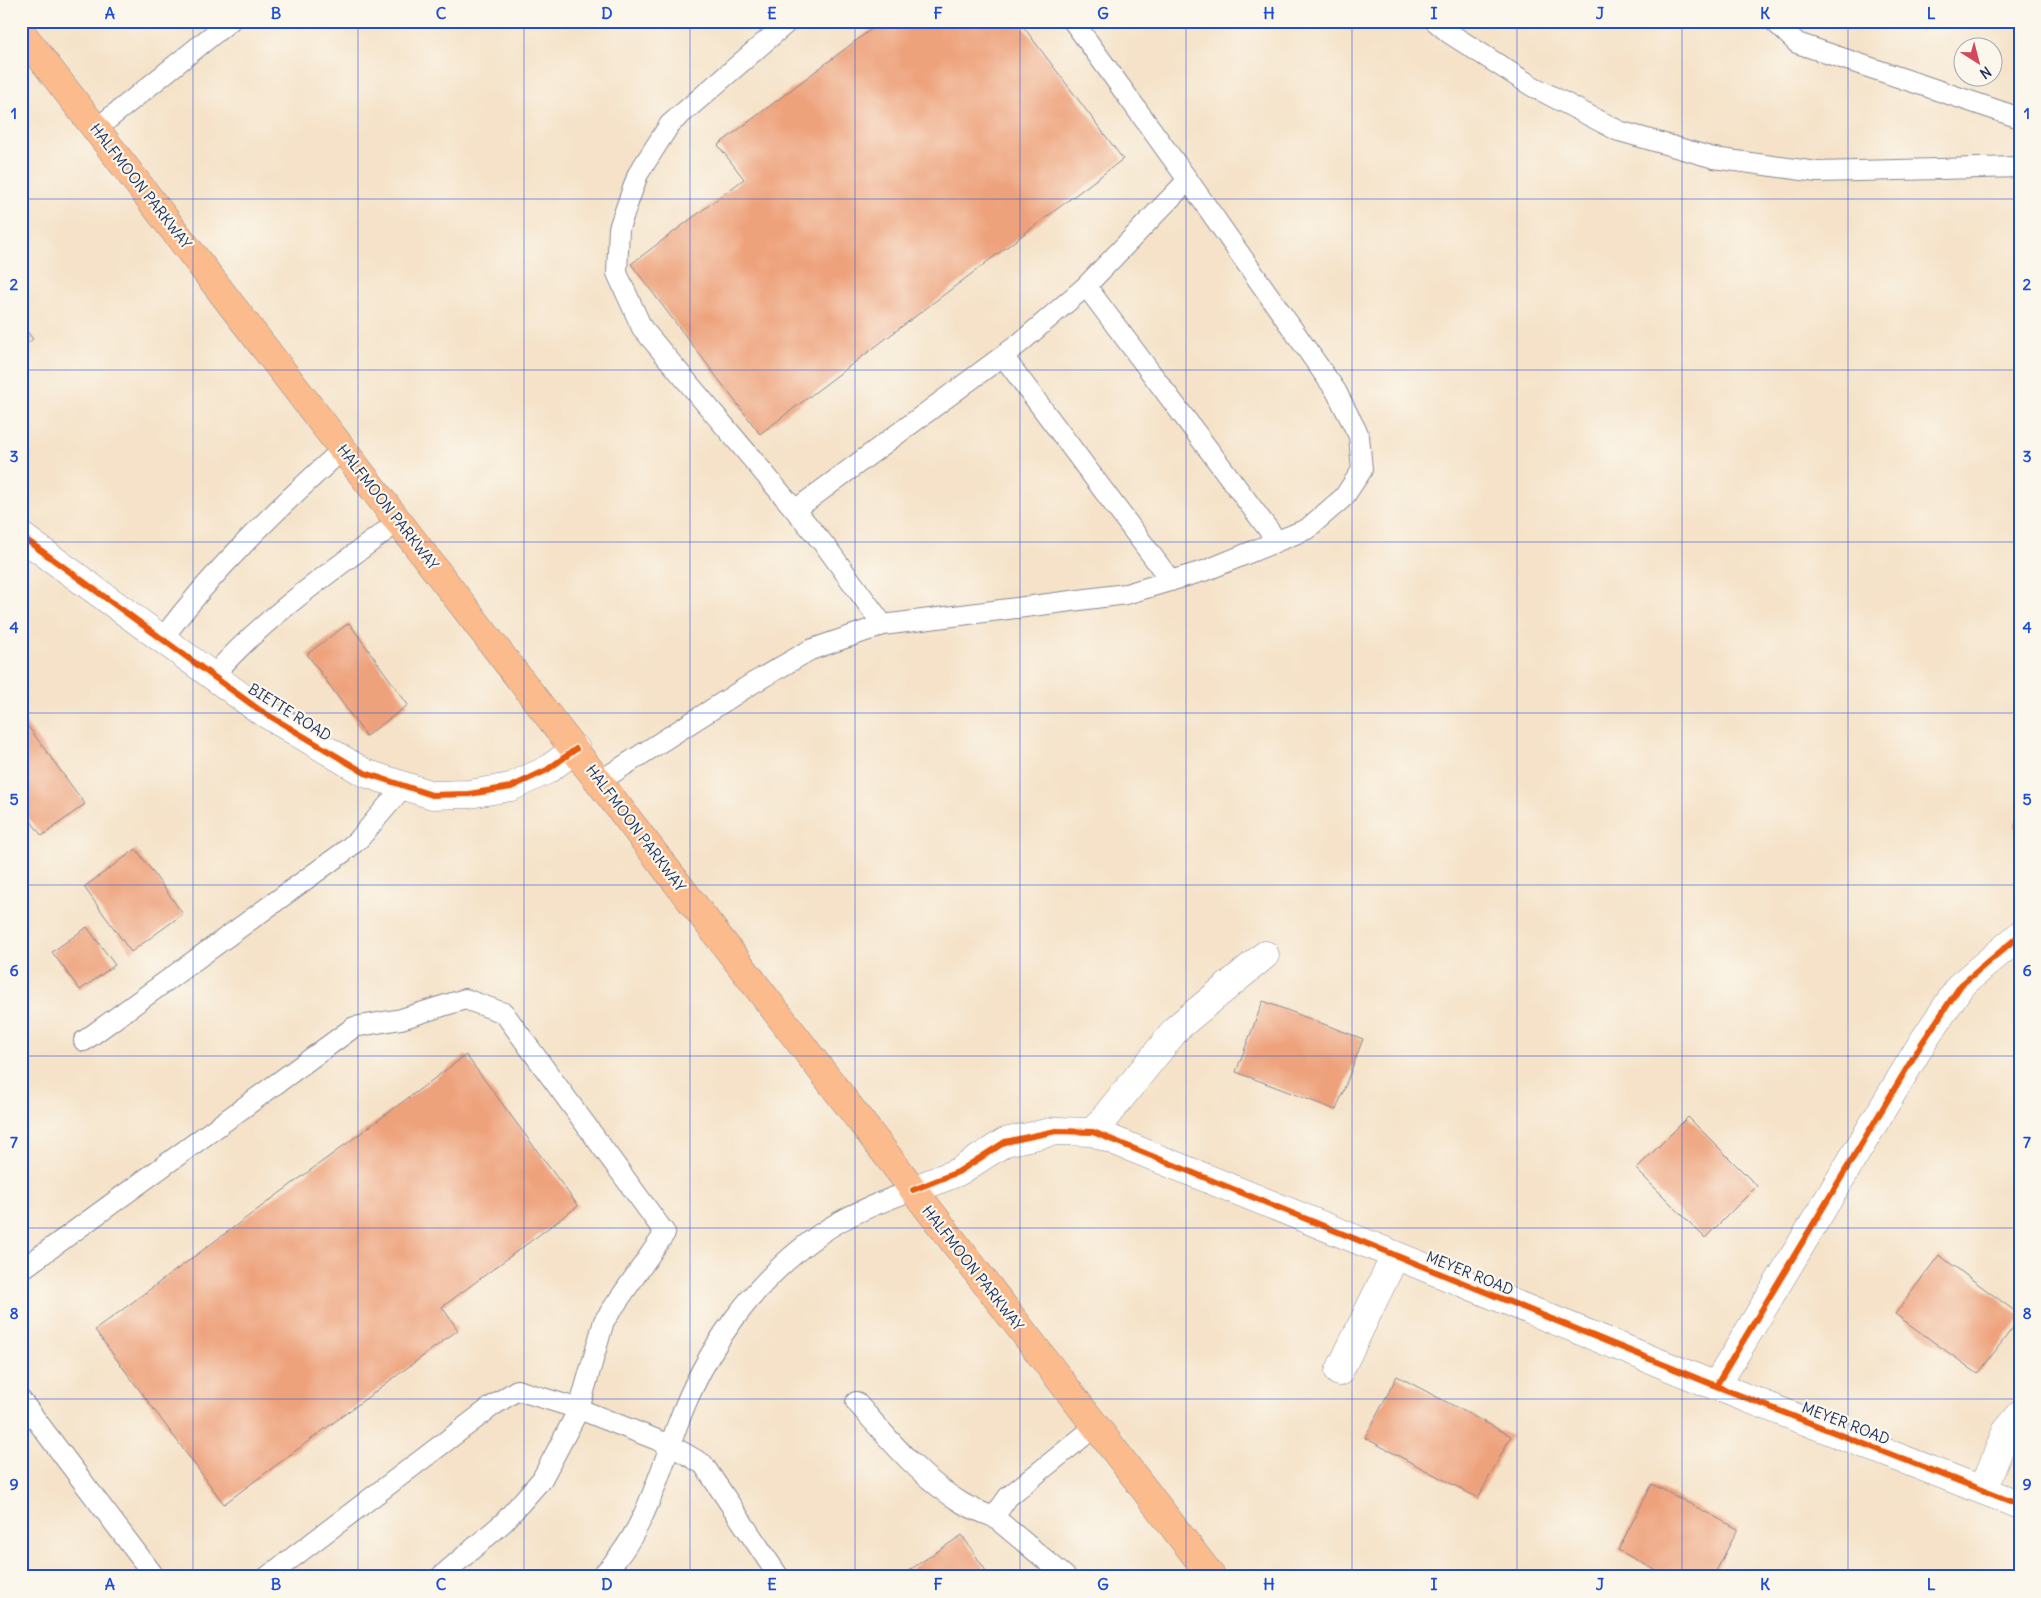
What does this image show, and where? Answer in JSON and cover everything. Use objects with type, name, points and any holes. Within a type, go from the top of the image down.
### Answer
[{"type":"main road","name":"HALFMOON PARKWAY","points":[[21,32],[576,749],[1212,1577]]},
{"type":"street","name":"BIETTE ROAD","points":[[21,536],[258,709],[365,773],[432,795],[470,794],[511,787],[547,770],[576,749]]},
{"type":"street","points":[[1716,1386],[1922,1043],[1961,985],[2020,935]]},
{"type":"street","points":[[1093,1132],[1178,1027],[1265,955]]},
{"type":"street","name":"MEYER ROAD","points":[[913,1190],[958,1172],[1005,1142],[1056,1131],[1093,1132],[1716,1386],[2020,1505]]},
{"type":"street","points":[[1339,1372],[1395,1256]]},
{"type":"street","points":[[1983,1490],[2006,1432],[2020,1416]]},
{"type":"lane","points":[[96,129],[230,21]]},
{"type":"lane","points":[[789,21],[670,124],[638,174],[620,228],[617,272],[642,328],[851,579],[883,625]]},
{"type":"lane","points":[[600,781],[753,683],[810,650],[883,625],[1126,594],[1207,570],[1307,529],[1344,497],[1362,470],[1359,436],[1336,391],[1188,180],[1073,21]]},
{"type":"lane","points":[[1435,21],[1448,33],[1532,86],[1619,131],[1714,158],[1817,172],[2020,167]]},
{"type":"lane","points":[[1774,21],[1797,43],[2020,118]]},
{"type":"lane","points":[[795,510],[1003,356],[1086,286],[1188,180]]},
{"type":"lane","points":[[1086,286],[1278,541]]},
{"type":"lane","points":[[1003,356],[1171,581]]},
{"type":"lane","points":[[162,639],[190,602],[226,561],[276,510],[343,448]]},
{"type":"lane","points":[[213,676],[239,646],[294,600],[399,521]]},
{"type":"lane","points":[[84,1041],[345,851],[360,838],[404,786]]},
{"type":"lane","points":[[21,1270],[354,1027],[402,1019],[465,999],[504,1013],[665,1233],[604,1321],[579,1409],[542,1479],[504,1522],[440,1577]]},
{"type":"lane","points":[[600,1577],[631,1540],[704,1363],[734,1315],[784,1265],[821,1233],[871,1206],[913,1190]]},
{"type":"lane","points":[[267,1577],[491,1407],[518,1390],[579,1409],[670,1445],[703,1464],[775,1575]]},
{"type":"lane","points":[[21,1400],[155,1577]]},
{"type":"lane","points":[[856,1402],[891,1442],[930,1479],[962,1503],[994,1517],[1066,1577]]},
{"type":"lane","points":[[994,1517],[1008,1497],[1096,1426]]},
{"type":"building","points":[[882,21],[1019,21],[1123,159],[760,434],[631,264],[744,179],[718,145]]},
{"type":"building","points":[[21,324],[33,339],[21,348]]},
{"type":"building","points":[[349,623],[408,705],[366,736],[307,654]]},
{"type":"building","points":[[21,717],[85,804],[42,836],[21,808]]},
{"type":"building","points":[[2020,821],[2020,835],[2015,824]]},
{"type":"building","points":[[136,849],[183,914],[131,952],[84,887]]},
{"type":"building","points":[[87,927],[115,965],[80,990],[52,952]]},
{"type":"building","points":[[1263,1001],[1363,1039],[1336,1110],[1236,1072]]},
{"type":"building","points":[[466,1055],[578,1206],[442,1307],[458,1330],[224,1504],[95,1330]]},
{"type":"building","points":[[1688,1117],[1757,1186],[1705,1238],[1636,1169]]},
{"type":"building","points":[[1939,1255],[2020,1315],[2020,1318],[1978,1374],[1895,1314]]},
{"type":"building","points":[[1397,1376],[1511,1436],[1478,1498],[1365,1438]]},
{"type":"building","points":[[1652,1484],[1738,1529],[1713,1577],[1668,1577],[1618,1550]]},
{"type":"building","points":[[962,1535],[990,1577],[903,1577],[902,1575]]},
{"type":"cycle path","points":[[21,536],[258,709],[365,773],[432,795],[469,794],[511,787],[547,770],[576,749]]},
{"type":"cycle path","points":[[1716,1386],[1922,1043],[1961,985],[2020,935]]},
{"type":"cycle path","points":[[913,1190],[958,1172],[1005,1142],[1056,1131],[1093,1132],[1716,1386],[2020,1505]]}]
